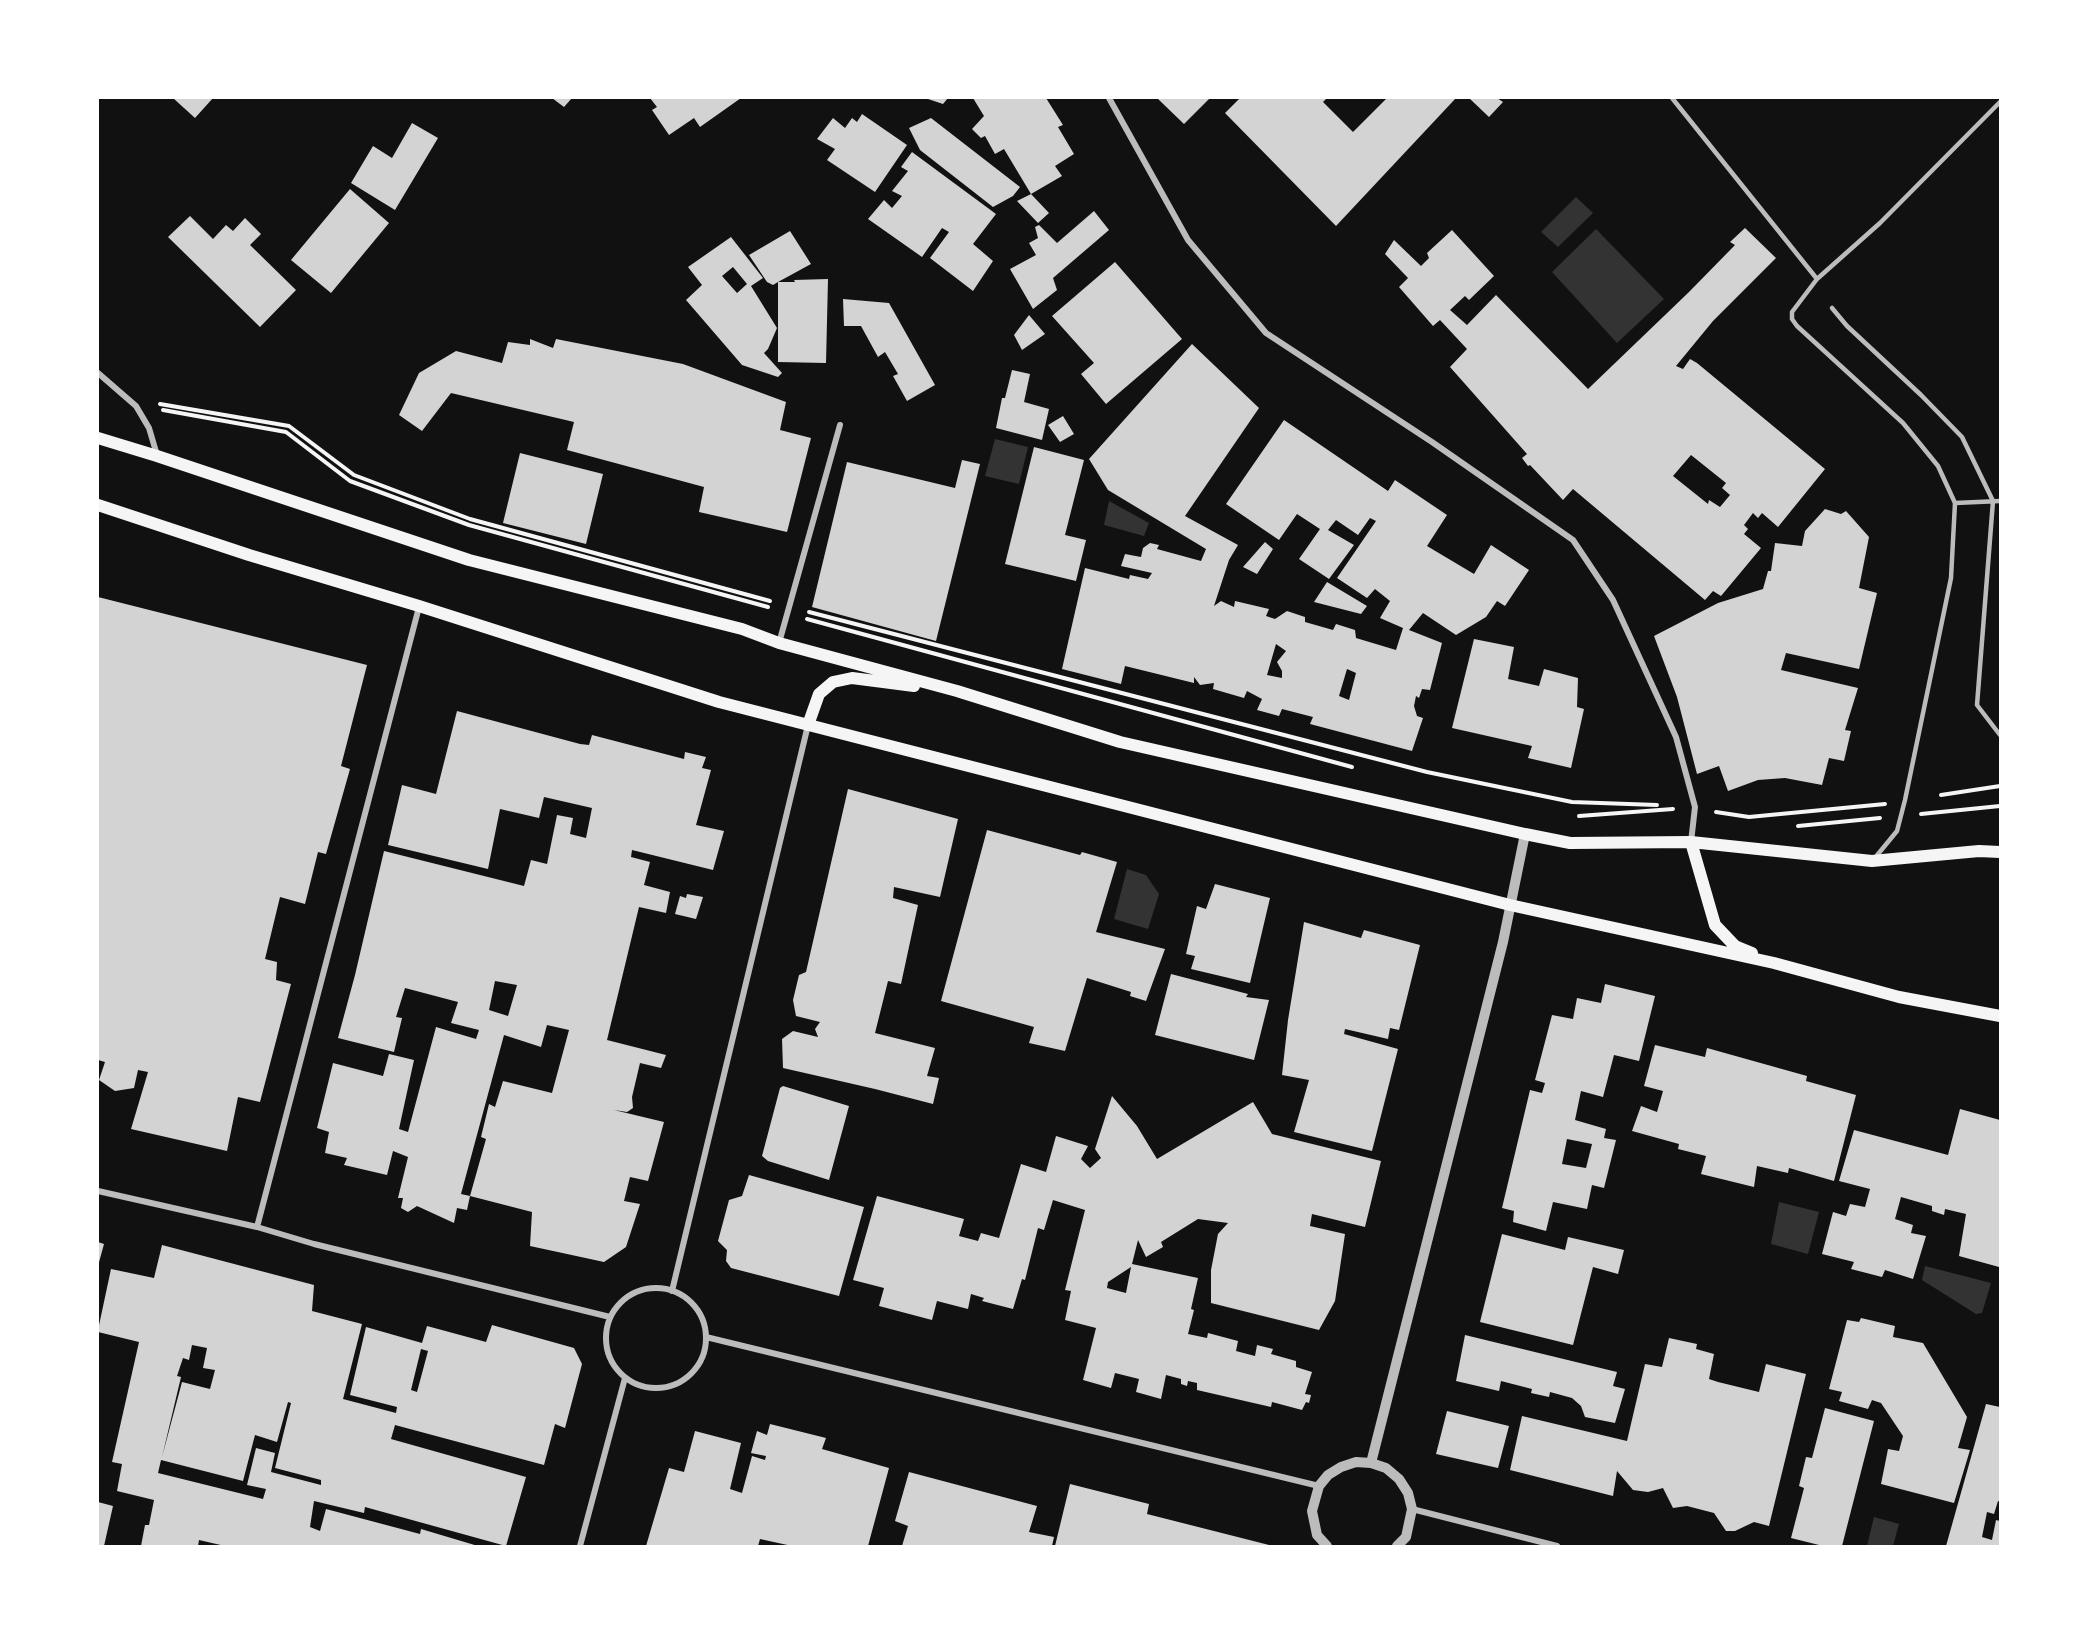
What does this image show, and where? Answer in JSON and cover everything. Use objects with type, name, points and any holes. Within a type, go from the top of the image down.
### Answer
[{"type":"main road","points":[[98,438],[469,560],[742,629],[779,643],[957,690],[1120,742],[1525,834],[1570,843],[1691,842],[1872,861],[1979,851],[2001,852]]},
{"type":"main road","points":[[98,505],[249,555],[419,606],[719,702],[1510,905],[1774,963],[1899,997],[2001,1016]]},
{"type":"main road","points":[[807,725],[819,694],[833,682],[852,678],[957,690]]},
{"type":"main road","points":[[1691,842],[1715,925],[1736,946],[1774,963]]},
{"type":"street","points":[[1109,98],[1188,240],[1266,333],[1432,442],[1573,540],[1613,600],[1676,737],[1695,807],[1691,842]]},
{"type":"street","points":[[98,373],[136,406],[149,428],[157,456]]},
{"type":"street","points":[[779,643],[840,424]]},
{"type":"street","points":[[257,1227],[419,606]]},
{"type":"street","points":[[672,1291],[807,725]]},
{"type":"street","points":[[1371,1463],[1503,942],[1525,834]]},
{"type":"street","points":[[98,1191],[257,1227],[314,1244],[610,1317]]},
{"type":"street","points":[[654,1289],[672,1291],[685,1298],[696,1309],[703,1322],[706,1337],[700,1364],[679,1384],[651,1389],[625,1378],[611,1361],[606,1339],[610,1317],[621,1303],[636,1293],[654,1289]]},
{"type":"street","points":[[706,1337],[1319,1486]]},
{"type":"street","points":[[580,1546],[625,1378]]},
{"type":"street","points":[[1327,1546],[1317,1535],[1311,1511],[1319,1486],[1328,1475],[1356,1462],[1371,1463],[1386,1468],[1399,1479],[1408,1493],[1412,1509],[1406,1537],[1397,1546]]},
{"type":"street","points":[[1412,1509],[1557,1546]]},
{"type":"lane","points":[[1672,98],[1817,279]]},
{"type":"lane","points":[[1872,861],[1897,831],[1901,816],[1951,578],[1955,503],[1938,466],[1903,423],[1792,319],[1792,312],[1817,279],[1880,223],[2001,102]]},
{"type":"lane","points":[[1832,308],[1847,326],[1962,437],[1993,501],[1977,705],[2001,735]]},
{"type":"lane","points":[[1955,503],[2001,501]]},
{"type":"path","points":[[160,404],[289,426],[354,475],[470,519],[749,594],[788,611],[1427,772],[1572,802],[1657,805]]},
{"type":"path","points":[[136,406],[286,432],[350,482],[469,525],[1357,768]]},
{"type":"path","points":[[1941,795],[2001,786]]},
{"type":"path","points":[[1713,811],[1749,817],[1885,804]]},
{"type":"path","points":[[1794,827],[2001,806]]},
{"type":"path","points":[[1571,817],[1695,807],[1716,817]]},
{"type":"shaded area","points":[[1576,197],[1593,213],[1558,247],[1541,232]]},
{"type":"shaded area","points":[[1596,229],[1664,299],[1617,343],[1552,272]]},
{"type":"shaded area","points":[[995,439],[1028,447],[1019,484],[985,476]]},
{"type":"shaded area","points":[[1109,501],[1149,523],[1144,536],[1104,525]]},
{"type":"shaded area","points":[[1127,869],[1146,875],[1159,894],[1148,929],[1114,919]]},
{"type":"shaded area","points":[[1779,1202],[1819,1212],[1808,1254],[1771,1244]]},
{"type":"shaded area","points":[[1925,1266],[1991,1283],[1982,1313],[1976,1314],[1922,1280]]},
{"type":"shaded area","points":[[1874,1517],[1899,1524],[1893,1546],[1867,1546]]},
{"type":"building","points":[[173,98],[213,98],[195,118]]},
{"type":"building","points":[[552,98],[572,98],[564,107]]},
{"type":"building","points":[[650,98],[741,98],[700,127],[694,118],[669,135],[652,110],[657,107]]},
{"type":"building","points":[[925,98],[948,98],[943,104]]},
{"type":"building","points":[[973,98],[1046,98],[1063,125],[1058,127],[1074,154],[1055,166],[1062,176],[1031,194],[1004,149],[995,154],[985,136],[981,138],[972,129],[984,116]]},
{"type":"building","points":[[1157,98],[1210,98],[1184,124]]},
{"type":"building","points":[[1240,98],[1327,98],[1323,102],[1353,132],[1387,98],[1456,98],[1336,226],[1225,113]]},
{"type":"building","points":[[1469,98],[1497,98],[1503,102],[1489,117]]},
{"type":"building","points":[[862,114],[907,145],[875,192],[827,160],[835,149],[817,139],[833,118],[845,128],[852,118],[857,122]]},
{"type":"building","points":[[931,118],[1020,187],[1013,196],[993,207],[920,150],[909,128]]},
{"type":"building","points":[[412,123],[438,138],[395,210],[351,183],[373,146],[392,158]]},
{"type":"building","points":[[912,152],[996,214],[973,244],[993,261],[973,291],[930,258],[949,232],[942,228],[922,257],[868,219],[884,200],[892,208],[902,196],[892,191],[908,171],[901,167]]},
{"type":"building","points":[[350,189],[389,223],[331,293],[291,260]]},
{"type":"building","points":[[1031,194],[1049,213],[1038,223],[1017,201]]},
{"type":"building","points":[[1094,211],[1109,230],[1053,278],[1057,290],[1033,309],[1010,269],[1036,255],[1029,243],[1038,238],[1035,227],[1039,225],[1057,243]]},
{"type":"building","points":[[190,216],[213,239],[226,225],[233,231],[245,218],[261,234],[250,245],[296,290],[260,327],[168,237]]},
{"type":"building","points":[[1745,228],[1776,258],[1713,321],[1676,366],[1683,369],[1690,359],[1697,363],[1825,469],[1778,527],[1762,513],[1758,518],[1753,513],[1744,525],[1748,529],[1744,534],[1761,548],[1721,596],[1713,591],[1705,600],[1573,489],[1563,500],[1530,465],[1528,466],[1522,458],[1527,454],[1450,367],[1467,349],[1440,320],[1433,326],[1399,287],[1408,278],[1385,254],[1394,240],[1421,266],[1429,258],[1427,253],[1452,230],[1494,276],[1469,300],[1465,296],[1450,310],[1467,325],[1496,295],[1588,389],[1735,245],[1730,242]],"holes":[[[1691,455],[1726,483],[1722,488],[1730,495],[1720,507],[1709,500],[1708,504],[1673,476]]]},
{"type":"building","points":[[790,231],[811,264],[773,285],[767,282],[749,255]]},
{"type":"building","points":[[731,237],[763,278],[751,286],[777,328],[764,353],[782,373],[778,377],[742,365],[686,300],[702,285],[688,267]],"holes":[[[733,267],[747,284],[737,293],[722,276]]]},
{"type":"building","points":[[1115,262],[1182,339],[1106,404],[1081,374],[1094,363],[1052,316]]},
{"type":"building","points":[[828,279],[826,363],[778,362],[778,282]]},
{"type":"building","points":[[843,299],[889,303],[935,385],[907,401],[893,376],[898,374],[885,352],[878,357],[861,326],[844,326]]},
{"type":"building","points":[[1029,315],[1045,334],[1022,350],[1014,335]]},
{"type":"building","points":[[530,339],[553,348],[556,339],[683,364],[786,402],[780,430],[811,438],[787,532],[699,512],[704,487],[567,450],[574,422],[451,393],[422,431],[399,415],[419,373],[456,351],[502,363],[508,342],[530,345]]},
{"type":"building","points":[[1192,344],[1259,408],[1185,516],[1238,545],[1229,560],[1214,606],[1221,601],[1234,607],[1235,601],[1269,609],[1266,616],[1275,619],[1287,611],[1305,617],[1305,622],[1333,630],[1336,624],[1355,630],[1356,638],[1396,650],[1403,628],[1380,618],[1390,601],[1375,589],[1367,598],[1337,578],[1376,521],[1370,518],[1358,535],[1336,520],[1328,530],[1354,545],[1329,579],[1299,559],[1320,529],[1297,514],[1279,540],[1226,504],[1284,420],[1388,491],[1395,480],[1447,515],[1427,546],[1474,574],[1491,545],[1529,570],[1505,606],[1497,601],[1486,617],[1456,635],[1423,613],[1409,630],[1442,643],[1430,690],[1422,689],[1419,698],[1416,696],[1414,706],[1417,716],[1423,718],[1412,751],[1310,724],[1313,717],[1282,709],[1279,716],[1257,710],[1262,699],[1247,691],[1244,698],[1213,689],[1214,683],[1200,685],[1194,677],[1194,683],[1125,666],[1121,684],[1062,669],[1085,568],[1129,579],[1130,575],[1148,579],[1152,573],[1121,566],[1125,554],[1141,557],[1143,548],[1150,543],[1159,545],[1157,549],[1201,561],[1206,549],[1108,490],[1089,459]],"holes":[[[1276,644],[1286,651],[1277,662],[1282,671],[1282,678],[1267,675]],[[1347,669],[1356,673],[1349,700],[1339,696]]]},
{"type":"building","points":[[1012,370],[1030,374],[1024,402],[1049,409],[1042,440],[996,428],[1002,398],[1005,398]]},
{"type":"building","points":[[1063,416],[1074,434],[1060,442],[1048,425]]},
{"type":"building","points":[[1034,447],[1084,460],[1065,535],[1086,540],[1076,581],[1005,564]]},
{"type":"building","points":[[520,453],[603,474],[586,544],[503,523]]},
{"type":"building","points":[[962,460],[980,464],[936,641],[812,607],[847,462],[955,488]]},
{"type":"building","points":[[1825,509],[1841,514],[1846,511],[1869,537],[1859,588],[1877,593],[1859,669],[1786,653],[1781,670],[1858,688],[1845,730],[1851,731],[1844,761],[1829,758],[1822,785],[1785,778],[1758,780],[1728,791],[1719,766],[1697,774],[1677,697],[1654,636],[1718,603],[1763,589],[1768,571],[1771,571],[1775,543],[1802,546],[1805,531]]},
{"type":"building","points":[[1265,542],[1273,549],[1257,574],[1243,567]]},
{"type":"building","points":[[1327,582],[1367,606],[1361,614],[1314,602]]},
{"type":"building","points":[[98,597],[367,665],[341,766],[350,769],[326,854],[318,852],[305,904],[280,897],[265,959],[277,962],[276,980],[291,984],[260,1102],[238,1097],[227,1151],[131,1129],[148,1072],[138,1070],[134,1088],[115,1091],[99,1080],[105,1062],[98,1060]]},
{"type":"building","points":[[1474,639],[1514,647],[1508,679],[1539,686],[1544,669],[1578,678],[1577,707],[1584,709],[1571,768],[1528,758],[1532,746],[1452,728]]},
{"type":"building","points":[[457,711],[580,744],[589,745],[592,735],[684,759],[685,752],[706,757],[702,768],[711,770],[696,825],[724,831],[713,870],[632,850],[631,857],[650,862],[644,885],[670,892],[666,913],[639,907],[607,1040],[666,1055],[661,1068],[640,1063],[632,1097],[633,1108],[627,1112],[614,1110],[664,1122],[648,1181],[630,1177],[624,1201],[640,1204],[626,1247],[604,1262],[530,1246],[532,1212],[470,1196],[467,1210],[457,1208],[454,1223],[417,1206],[408,1212],[401,1208],[403,1198],[398,1198],[408,1157],[393,1151],[387,1175],[344,1165],[347,1158],[325,1153],[329,1132],[317,1128],[333,1063],[383,1076],[389,1054],[414,1060],[399,1129],[408,1132],[436,1027],[476,1039],[479,1030],[451,1023],[458,1002],[405,988],[396,1017],[402,1018],[394,1052],[338,1038],[384,851],[524,886],[531,860],[547,864],[557,815],[573,818],[570,834],[586,838],[592,808],[544,797],[539,818],[500,809],[488,869],[388,845],[402,785],[436,794]],"holes":[[[495,981],[517,985],[508,1016],[489,1010]],[[547,1025],[569,1030],[552,1093],[503,1081],[495,1107],[489,1104],[481,1137],[486,1139],[470,1196],[461,1194],[504,1035],[541,1047]]]},
{"type":"building","points":[[848,789],[958,819],[940,897],[894,887],[893,898],[918,905],[901,984],[888,981],[875,1033],[935,1048],[927,1076],[939,1078],[933,1104],[783,1068],[782,1039],[793,1031],[818,1037],[815,1029],[820,1022],[796,1016],[793,1000],[799,975],[806,972]]},
{"type":"building","points":[[987,830],[1080,855],[1082,852],[1117,862],[1096,932],[1165,949],[1146,1001],[1130,996],[1131,992],[1087,978],[1065,1051],[1029,1043],[1034,1027],[941,1001]]},
{"type":"building","points":[[1215,884],[1270,898],[1250,983],[1191,969],[1195,956],[1186,954],[1197,906],[1206,909]]},
{"type":"building","points":[[687,894],[703,897],[696,919],[675,914],[680,896],[686,898]]},
{"type":"building","points":[[1304,922],[1361,938],[1364,930],[1420,945],[1399,1030],[1390,1028],[1388,1039],[1345,1029],[1344,1034],[1398,1049],[1372,1151],[1294,1132],[1309,1080],[1282,1075],[1288,1020]]},
{"type":"building","points":[[1171,974],[1248,994],[1246,997],[1269,1000],[1254,1060],[1155,1035]]},
{"type":"building","points":[[1605,984],[1655,996],[1639,1061],[1614,1055],[1603,1097],[1581,1091],[1575,1120],[1606,1129],[1604,1138],[1616,1140],[1604,1188],[1592,1185],[1587,1209],[1553,1202],[1546,1231],[1513,1222],[1514,1211],[1502,1208],[1530,1090],[1542,1093],[1545,1083],[1535,1080],[1552,1015],[1573,1019],[1577,998],[1601,1003]],"holes":[[[1567,1139],[1592,1144],[1586,1168],[1562,1164]]]},
{"type":"building","points":[[1655,1045],[1705,1057],[1707,1048],[1807,1076],[1806,1081],[1856,1095],[1834,1181],[1789,1168],[1788,1173],[1757,1166],[1754,1187],[1701,1174],[1706,1156],[1678,1149],[1679,1144],[1632,1131],[1641,1106],[1657,1112],[1663,1091],[1644,1086]]},
{"type":"building","points":[[783,1086],[849,1106],[829,1180],[768,1161],[762,1156],[780,1088]]},
{"type":"building","points":[[1112,1096],[1137,1126],[1157,1159],[1253,1102],[1272,1134],[1381,1161],[1365,1227],[1312,1214],[1310,1226],[1345,1234],[1335,1301],[1319,1330],[1211,1303],[1211,1270],[1218,1234],[1228,1223],[1198,1219],[1161,1242],[1163,1247],[1146,1257],[1138,1240],[1132,1264],[1198,1278],[1188,1334],[1207,1338],[1208,1333],[1238,1341],[1236,1351],[1255,1356],[1257,1345],[1273,1349],[1271,1354],[1296,1361],[1296,1367],[1312,1372],[1305,1394],[1311,1395],[1309,1403],[1306,1402],[1302,1410],[1272,1402],[1271,1407],[1197,1390],[1197,1383],[1188,1381],[1187,1386],[1181,1384],[1181,1379],[1166,1375],[1161,1399],[1136,1392],[1139,1379],[1115,1373],[1111,1388],[1083,1380],[1096,1328],[1065,1320],[1071,1291],[1065,1290],[1085,1210],[1053,1200],[1044,1230],[1038,1228],[1025,1280],[1022,1279],[1013,1309],[982,1301],[984,1298],[971,1294],[968,1309],[937,1301],[932,1320],[879,1306],[884,1288],[853,1280],[877,1196],[964,1219],[959,1236],[978,1241],[981,1233],[999,1238],[1021,1164],[1046,1172],[1056,1136],[1088,1146],[1081,1159],[1090,1168],[1101,1158],[1095,1149]],"holes":[[[1131,1267],[1126,1293],[1107,1288],[1108,1282]]]},
{"type":"building","points":[[1960,1109],[2000,1120],[1999,1267],[1959,1256],[1966,1214],[1945,1209],[1944,1215],[1932,1211],[1932,1206],[1901,1197],[1895,1219],[1913,1225],[1911,1233],[1926,1236],[1913,1279],[1885,1270],[1882,1277],[1851,1269],[1854,1262],[1822,1254],[1833,1212],[1846,1216],[1850,1204],[1865,1207],[1870,1189],[1839,1181],[1854,1130],[1948,1155]]},
{"type":"building","points":[[749,1175],[864,1207],[839,1296],[731,1268],[726,1261],[727,1250],[718,1241],[729,1200],[742,1196]]},
{"type":"building","points":[[1502,1234],[1565,1250],[1568,1237],[1624,1250],[1618,1274],[1593,1267],[1573,1345],[1480,1322]]},
{"type":"building","points":[[98,1242],[104,1244],[98,1266]]},
{"type":"building","points":[[162,1245],[314,1285],[312,1311],[362,1324],[343,1399],[396,1413],[397,1407],[350,1395],[366,1327],[422,1343],[427,1326],[486,1342],[492,1325],[574,1348],[582,1364],[565,1428],[555,1424],[544,1465],[395,1425],[391,1439],[526,1477],[506,1546],[365,1507],[364,1513],[314,1501],[310,1527],[320,1531],[326,1509],[420,1534],[421,1529],[478,1546],[225,1546],[199,1540],[198,1546],[141,1546],[145,1525],[149,1525],[154,1500],[117,1491],[122,1464],[112,1462],[139,1342],[98,1332],[98,1330],[111,1269],[154,1278]],"holes":[[[192,1345],[207,1348],[203,1368],[215,1370],[210,1389],[182,1382],[162,1457],[181,1377],[177,1376],[183,1358],[189,1360]],[[421,1349],[428,1351],[417,1392],[411,1390]],[[288,1402],[291,1403],[275,1468],[321,1480],[321,1485],[271,1472],[275,1453],[256,1448],[247,1485],[266,1489],[263,1499],[158,1473],[161,1460],[243,1481],[255,1435],[277,1442]]]},
{"type":"building","points":[[1861,1318],[1895,1326],[1893,1337],[1923,1343],[1967,1417],[1958,1448],[1970,1450],[1954,1503],[1881,1484],[1888,1449],[1899,1451],[1903,1436],[1881,1403],[1872,1400],[1868,1409],[1839,1401],[1842,1392],[1829,1389],[1847,1320],[1859,1322]]},
{"type":"building","points":[[1465,1335],[1617,1372],[1613,1386],[1625,1389],[1615,1423],[1585,1417],[1581,1406],[1572,1398],[1550,1392],[1549,1397],[1531,1393],[1532,1389],[1501,1381],[1499,1391],[1456,1381]]},
{"type":"building","points":[[1669,1338],[1697,1344],[1696,1349],[1714,1354],[1709,1379],[1718,1382],[1759,1392],[1766,1364],[1806,1374],[1769,1526],[1754,1522],[1735,1531],[1726,1531],[1714,1513],[1687,1506],[1673,1508],[1663,1488],[1648,1492],[1633,1490],[1617,1471],[1613,1496],[1510,1470],[1522,1416],[1627,1441],[1645,1364],[1662,1367]]},
{"type":"building","points":[[1986,1404],[2000,1407],[2000,1502],[1998,1501],[1994,1514],[1987,1512],[1982,1537],[1992,1540],[1996,1520],[2000,1521],[2000,1546],[1946,1546]]},
{"type":"building","points":[[1825,1408],[1874,1421],[1842,1546],[1823,1546],[1791,1538],[1804,1488],[1799,1486],[1806,1457],[1812,1458]]},
{"type":"building","points":[[1447,1411],[1509,1426],[1498,1468],[1436,1454]]},
{"type":"building","points":[[770,1424],[826,1438],[822,1449],[889,1468],[868,1546],[792,1546],[760,1539],[758,1546],[646,1546],[669,1468],[684,1472],[695,1431],[741,1443],[730,1489],[742,1493],[752,1456],[765,1460],[766,1456],[751,1453],[757,1431],[767,1435]]},
{"type":"building","points":[[909,1472],[1037,1506],[1029,1532],[1054,1537],[1052,1546],[902,1546],[908,1526],[895,1521]]},
{"type":"building","points":[[1070,1484],[1149,1504],[1147,1514],[1273,1546],[1055,1546]]},
{"type":"building","points":[[98,1502],[113,1506],[104,1546],[98,1546]]}]
